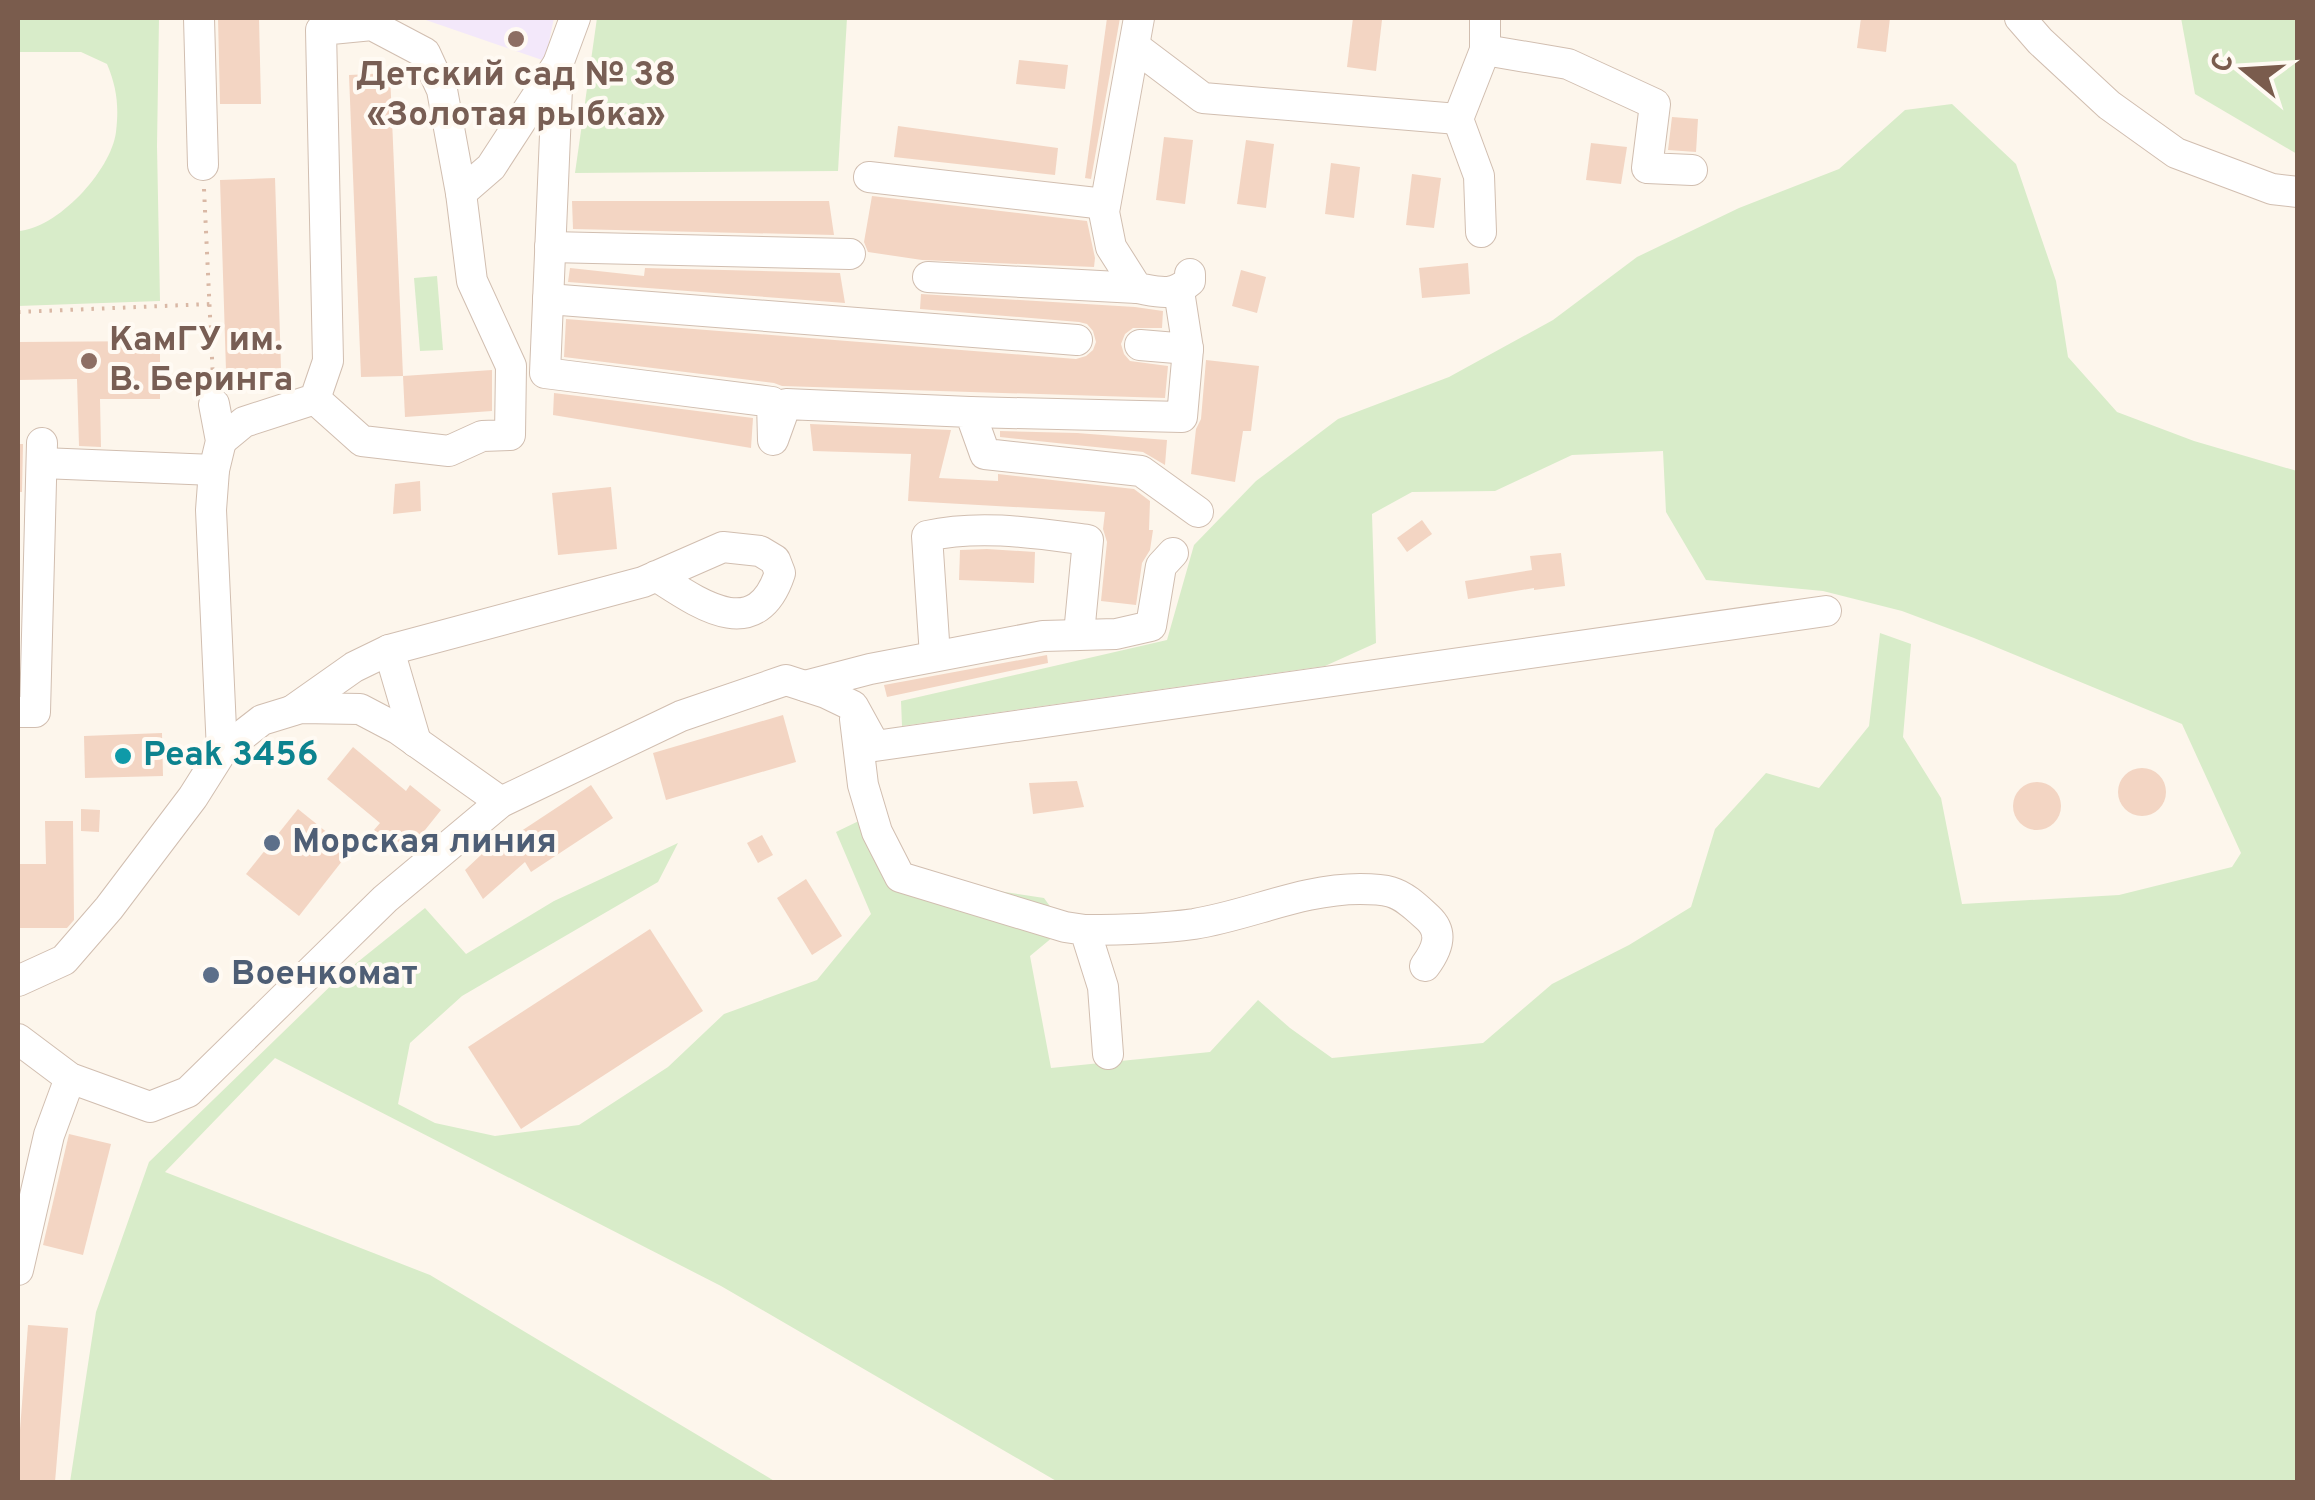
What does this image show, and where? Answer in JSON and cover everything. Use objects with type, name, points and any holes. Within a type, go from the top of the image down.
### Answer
[{"type":"street","points":[[199,18],[203,165]]},
{"type":"street","points":[[462,192],[490,166],[558,64],[576,18]]},
{"type":"street","points":[[1481,232],[1479,176],[1458,119],[1485,50],[1485,18]]},
{"type":"street","points":[[2020,18],[2109,105],[2176,153],[2272,189],[2298,192]]},
{"type":"street","points":[[372,24],[425,53],[442,90],[462,192],[472,281],[510,366],[510,434],[482,436],[450,451],[362,441],[315,400],[328,361],[321,30],[372,24]]},
{"type":"street","points":[[1136,32],[1203,98],[1458,119]]},
{"type":"street","points":[[1136,32],[1104,212],[1111,247],[1137,288]]},
{"type":"street","points":[[1485,50],[1568,64],[1655,104],[1647,168],[1692,170]]},
{"type":"street","points":[[558,64],[546,373],[772,402],[773,440],[786,404],[1182,417],[1188,349],[1184,283],[1168,293],[928,276]]},
{"type":"street","points":[[869,178],[1105,204]]},
{"type":"street","points":[[550,247],[850,254]]},
{"type":"street","points":[[548,299],[1077,340]]},
{"type":"street","points":[[1140,346],[1188,349]]},
{"type":"street","points":[[218,455],[244,422],[315,400]]},
{"type":"street","points":[[214,404],[218,455],[211,510],[212,564],[222,751]]},
{"type":"street","points":[[970,412],[985,454],[1141,471],[1198,512]]},
{"type":"street","points":[[18,712],[35,712],[42,453],[218,455]]},
{"type":"street","points":[[935,656],[928,536],[956,530],[1088,540],[1079,634]]},
{"type":"street","points":[[805,686],[870,669],[1043,636],[1116,634],[1151,626],[1162,566],[1173,553]]},
{"type":"street","points":[[293,710],[354,667],[388,650],[656,576]]},
{"type":"street","points":[[18,1039],[70,1078],[150,1107],[188,1092],[385,899],[502,802],[682,716],[786,680],[853,706],[876,746],[1826,611]]},
{"type":"street","points":[[388,650],[416,742]]},
{"type":"street","points":[[853,706],[863,785],[877,832],[900,877],[1065,928],[1086,930],[1158,929],[1215,920],[1303,894],[1379,889],[1402,896],[1435,926],[1438,941],[1425,966]]},
{"type":"street","points":[[18,981],[64,960],[121,892],[222,751],[262,720],[301,708],[360,708],[502,802]]},
{"type":"street","points":[[1086,930],[1103,987],[1108,1054]]},
{"type":"street","points":[[18,1270],[50,1135],[70,1078]]},
{"type":"path","points":[[203,165],[214,404]]},
{"type":"path","points":[[18,312],[210,304]]},
{"type":"shaded area","name":"Детский сад № 38 «Золотая рыбка»","points":[[420,18],[554,18],[545,61]]},
{"type":"green space","points":[[18,18],[159,18],[160,301],[18,306],[18,231],[49,220],[93,180],[112,147],[117,114],[107,64],[81,52],[18,52]]},
{"type":"green space","points":[[597,18],[847,18],[838,171],[575,173]]},
{"type":"green space","points":[[2181,18],[2297,18],[2297,154],[2195,94]]},
{"type":"green space","points":[[1952,104],[2016,164],[2056,281],[2068,357],[2117,412],[2194,441],[2297,471],[2297,1482],[1058,1482],[721,1286],[275,1058],[165,1172],[430,1275],[776,1482],[70,1482],[96,1312],[149,1162],[344,973],[425,908],[466,954],[554,901],[678,843],[658,882],[462,996],[410,1043],[398,1104],[435,1123],[495,1136],[579,1125],[668,1067],[724,1014],[817,980],[871,914],[836,832],[865,818],[914,878],[1044,898],[1065,927],[1030,956],[1051,1068],[1210,1052],[1258,1000],[1332,1058],[1483,1043],[1552,984],[1629,945],[1691,907],[1715,829],[1766,773],[1819,788],[1869,726],[1880,633],[1911,644],[1903,737],[1941,798],[1962,904],[2119,895],[2232,867],[2241,853],[2182,724],[1902,611],[1823,591],[1706,580],[1666,512],[1663,451],[1572,455],[1495,491],[1412,492],[1372,514],[1376,643],[1325,666],[902,726],[901,701],[1167,640],[1194,545],[1256,481],[1338,419],[1449,377],[1553,320],[1637,257],[1739,208],[1839,169],[1905,110]]},
{"type":"green space","points":[[437,276],[443,350],[420,351],[414,278]]},
{"type":"building","points":[[218,18],[259,18],[261,104],[220,104]]},
{"type":"building","points":[[1107,18],[1120,18],[1091,179],[1085,178]]},
{"type":"building","points":[[1353,18],[1382,20],[1376,71],[1347,67]]},
{"type":"building","points":[[1861,18],[1890,18],[1886,52],[1857,48]]},
{"type":"building","points":[[1019,60],[1068,65],[1065,89],[1016,84]]},
{"type":"building","points":[[390,73],[403,376],[361,377],[349,75]]},
{"type":"building","points":[[1672,117],[1698,119],[1696,152],[1668,150]]},
{"type":"building","points":[[898,126],[1058,148],[1055,175],[894,157]]},
{"type":"building","points":[[1164,137],[1193,140],[1185,204],[1156,200]]},
{"type":"building","points":[[1246,140],[1274,144],[1266,208],[1237,204]]},
{"type":"building","points":[[1591,143],[1627,147],[1621,184],[1586,180]]},
{"type":"building","points":[[1331,163],[1360,167],[1354,218],[1325,214]]},
{"type":"building","points":[[1412,174],[1441,178],[1434,228],[1406,225]]},
{"type":"building","points":[[275,178],[281,368],[226,370],[220,180]]},
{"type":"building","points":[[872,196],[1087,221],[1094,267],[922,260],[868,252],[864,242]]},
{"type":"building","points":[[572,201],[829,201],[834,235],[573,229]]},
{"type":"building","points":[[1468,263],[1470,294],[1422,298],[1419,268]]},
{"type":"building","points":[[570,268],[644,276],[645,268],[840,273],[845,303],[568,282]]},
{"type":"building","points":[[1241,270],[1266,277],[1257,313],[1232,306]]},
{"type":"building","points":[[921,294],[1163,311],[1162,328],[1133,328],[1121,344],[1130,361],[1168,366],[1165,398],[782,386],[564,357],[566,319],[1076,359],[1086,356],[1096,342],[1087,324],[920,309]]},
{"type":"building","name":"КамГУ им. В. Беринга","points":[[160,341],[160,399],[100,399],[101,447],[79,446],[77,379],[18,380],[18,342]]},
{"type":"building","points":[[1206,360],[1259,366],[1251,431],[1243,431],[1235,482],[1191,474]]},
{"type":"building","points":[[492,370],[492,411],[405,417],[403,376]]},
{"type":"building","points":[[554,393],[753,418],[751,448],[553,415]]},
{"type":"building","points":[[810,424],[951,430],[939,478],[998,481],[998,474],[1134,489],[1150,501],[1149,530],[1153,530],[1150,550],[1142,563],[1136,605],[1101,601],[1107,542],[1103,529],[1105,512],[908,501],[911,454],[813,451]]},
{"type":"building","points":[[1000,431],[1167,440],[1165,465],[1143,452],[1000,437]]},
{"type":"building","points":[[18,444],[23,444],[22,492],[18,492]]},
{"type":"building","points":[[420,481],[421,511],[393,514],[395,484]]},
{"type":"building","points":[[611,487],[617,549],[558,555],[552,493]]},
{"type":"building","points":[[1422,520],[1432,534],[1407,552],[1397,538]]},
{"type":"building","points":[[960,550],[1035,552],[1034,583],[959,580]]},
{"type":"building","points":[[1561,553],[1565,586],[1468,599],[1465,581],[1532,570],[1530,556]]},
{"type":"building","points":[[1047,655],[1048,663],[887,697],[884,685]]},
{"type":"building","points":[[783,715],[796,762],[666,800],[653,753]]},
{"type":"building","name":"Peak 3456","points":[[162,733],[163,776],[85,778],[84,736]]},
{"type":"building","points":[[353,747],[406,791],[410,785],[441,810],[405,855],[374,830],[380,823],[327,779]]},
{"type":"building","points":[[2142,768],[2159,775],[2166,792],[2159,809],[2142,816],[2125,809],[2118,792],[2125,775]]},
{"type":"building","points":[[1077,781],[1084,807],[1033,814],[1029,783]]},
{"type":"building","points":[[2037,782],[2054,789],[2061,806],[2054,823],[2037,830],[2020,823],[2013,806],[2020,789]]},
{"type":"building","points":[[591,785],[613,818],[531,872],[525,862],[483,899],[465,870],[483,853]]},
{"type":"building","points":[[81,809],[100,810],[99,832],[81,831]]},
{"type":"building","points":[[298,809],[350,851],[299,916],[246,874]]},
{"type":"building","points":[[45,821],[73,821],[74,920],[67,928],[18,928],[18,864],[46,864]]},
{"type":"building","points":[[762,835],[773,855],[758,863],[747,843]]},
{"type":"building","points":[[806,879],[842,936],[812,955],[777,898]]},
{"type":"building","points":[[650,929],[703,1011],[521,1129],[468,1047]]},
{"type":"building","points":[[69,1134],[111,1144],[83,1255],[43,1245]]},
{"type":"building","points":[[28,1325],[68,1328],[55,1482],[18,1482]]},
{"type":"place","name":"Детский сад № 38 «Золотая рыбка»","points":[[516,39]]},
{"type":"place","name":"КамГУ им. В. Беринга","points":[[89,361]]},
{"type":"place","name":"Peak 3456","points":[[123,756]]},
{"type":"place","name":"Морская линия","points":[[272,843]]},
{"type":"place","name":"Военкомат","points":[[211,975]]}]
